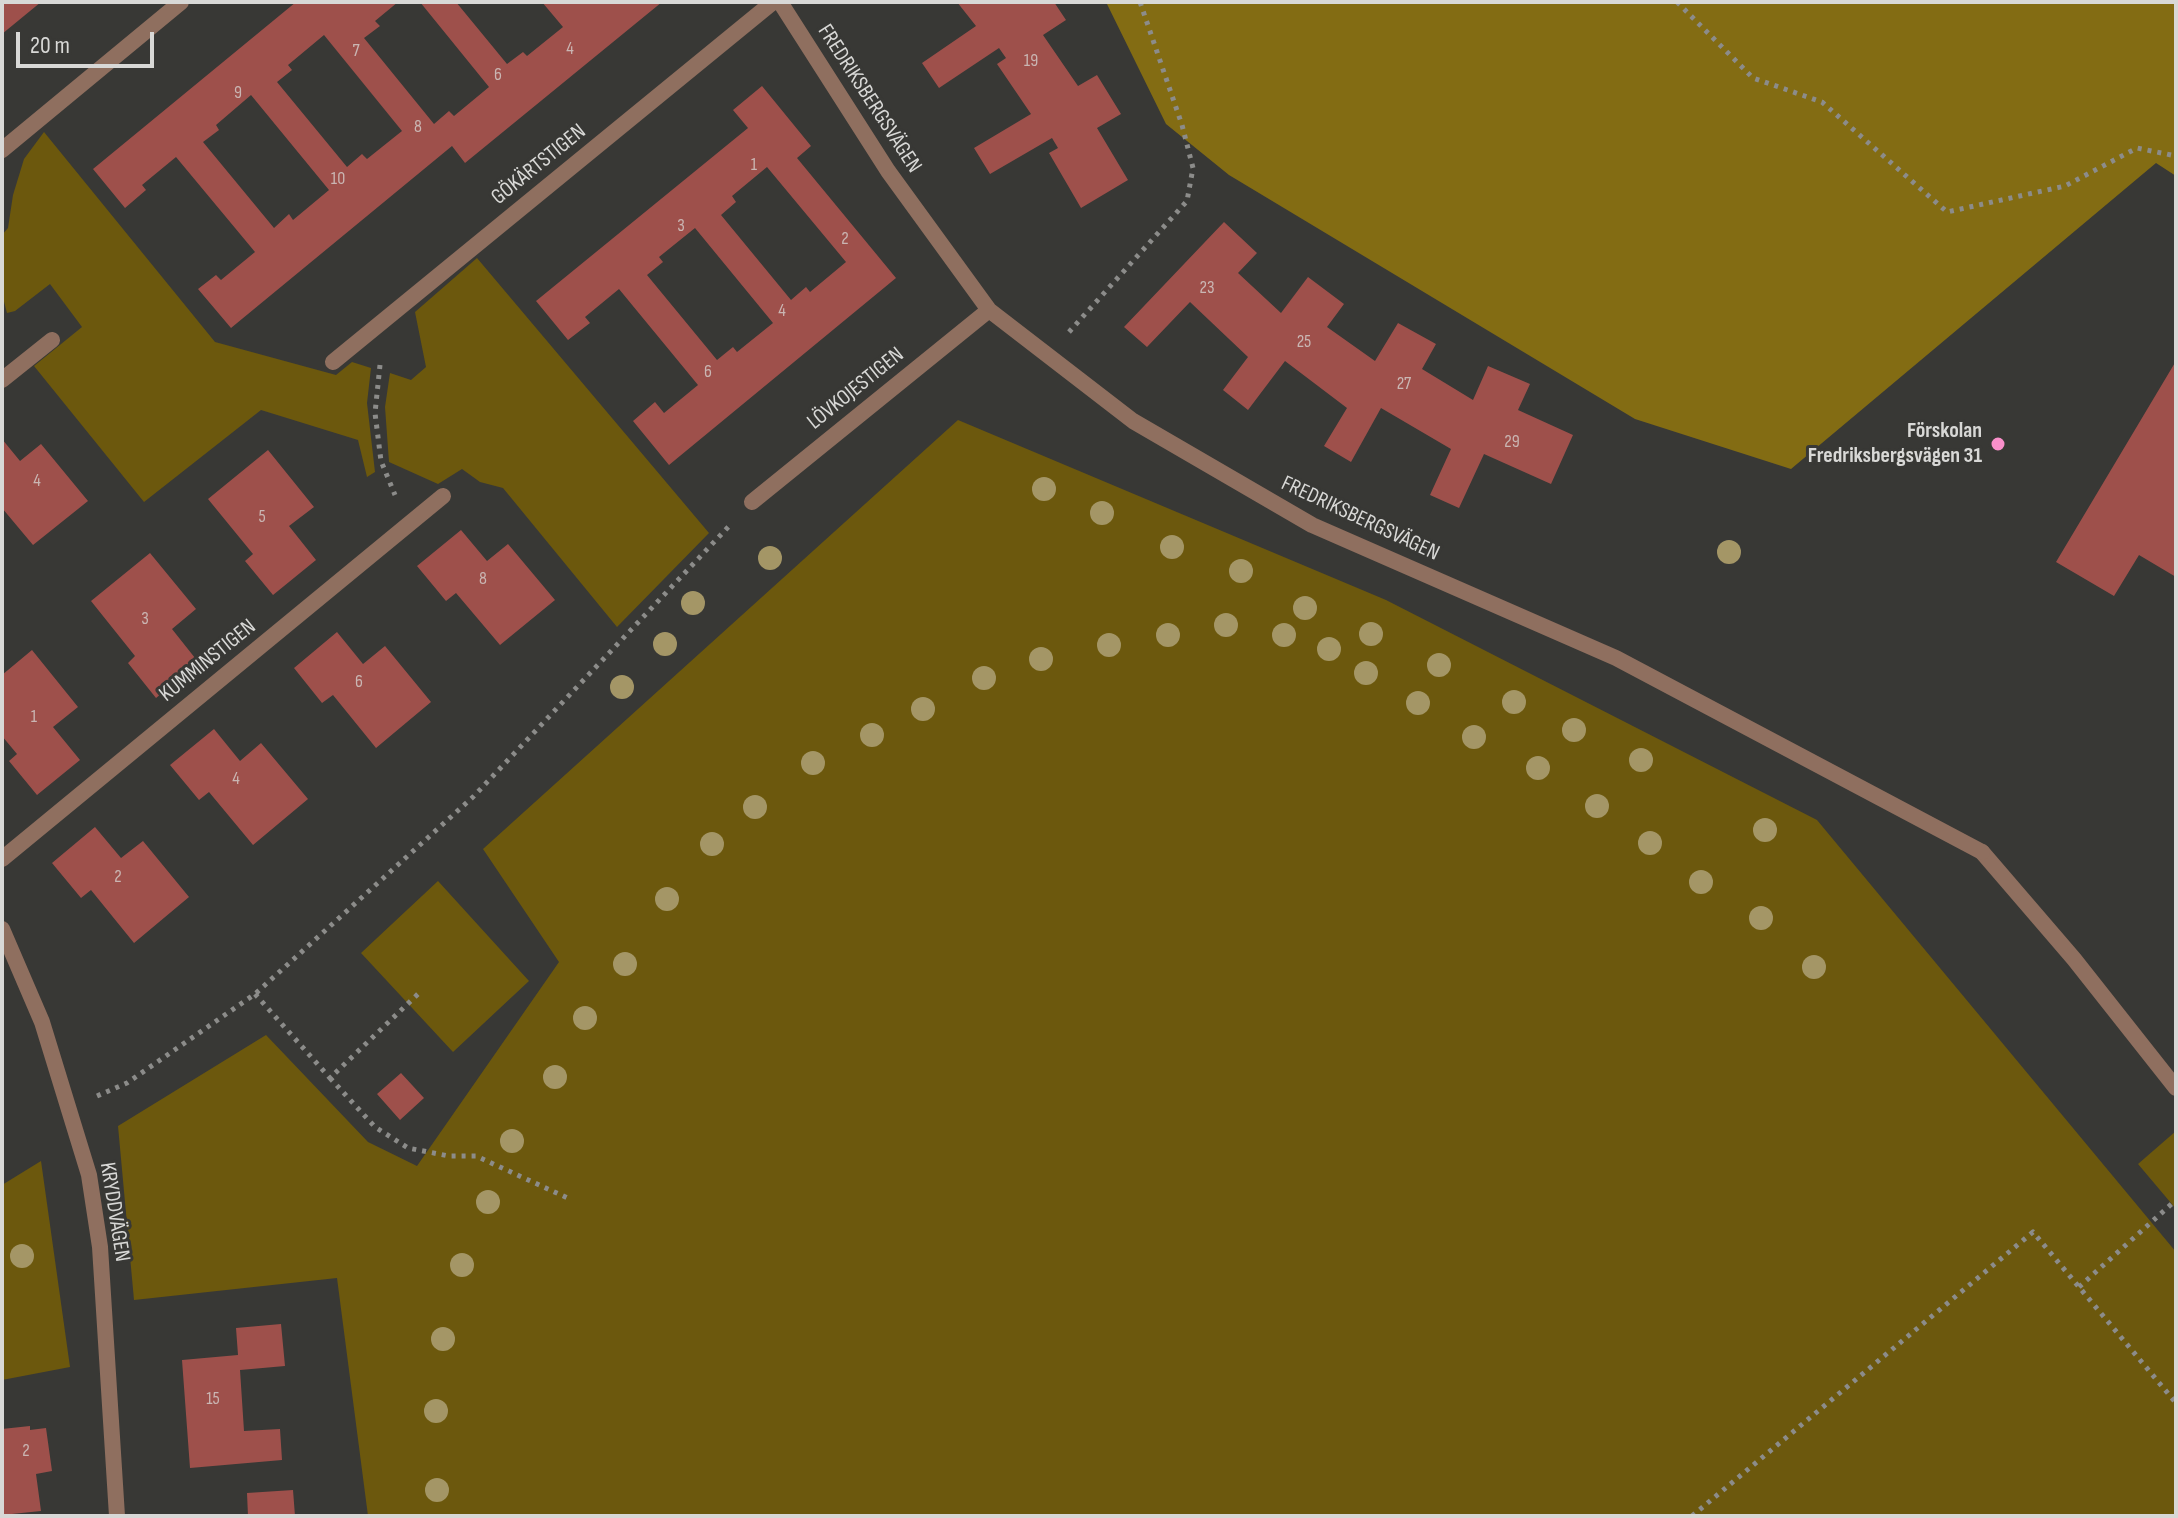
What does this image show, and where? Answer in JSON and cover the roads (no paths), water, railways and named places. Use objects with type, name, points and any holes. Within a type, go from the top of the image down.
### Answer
[{"type":"street","points":[[2,150],[181,2]]},
{"type":"street","name":"GÖKÄRTSTIGEN","points":[[333,362],[773,2]]},
{"type":"street","name":"FREDRIKSBERGSVÄGEN","points":[[780,2],[888,171],[989,310],[1046,356],[1133,421],[1312,525],[1616,658],[1982,852],[2074,959],[2176,1088]]},
{"type":"street","name":"LÖVKOJESTIGEN","points":[[752,502],[989,310]]},
{"type":"street","points":[[2,380],[52,340]]},
{"type":"street","name":"KUMMINSTIGEN","points":[[2,859],[443,496]]},
{"type":"street","name":"KRYDDVÄGEN","points":[[2,929],[8,958],[42,1022],[89,1175],[100,1247],[117,1516]]},
{"type":"place","name":"Förskolan Fredriksbergsvägen 31","points":[[1998,444]]}]
